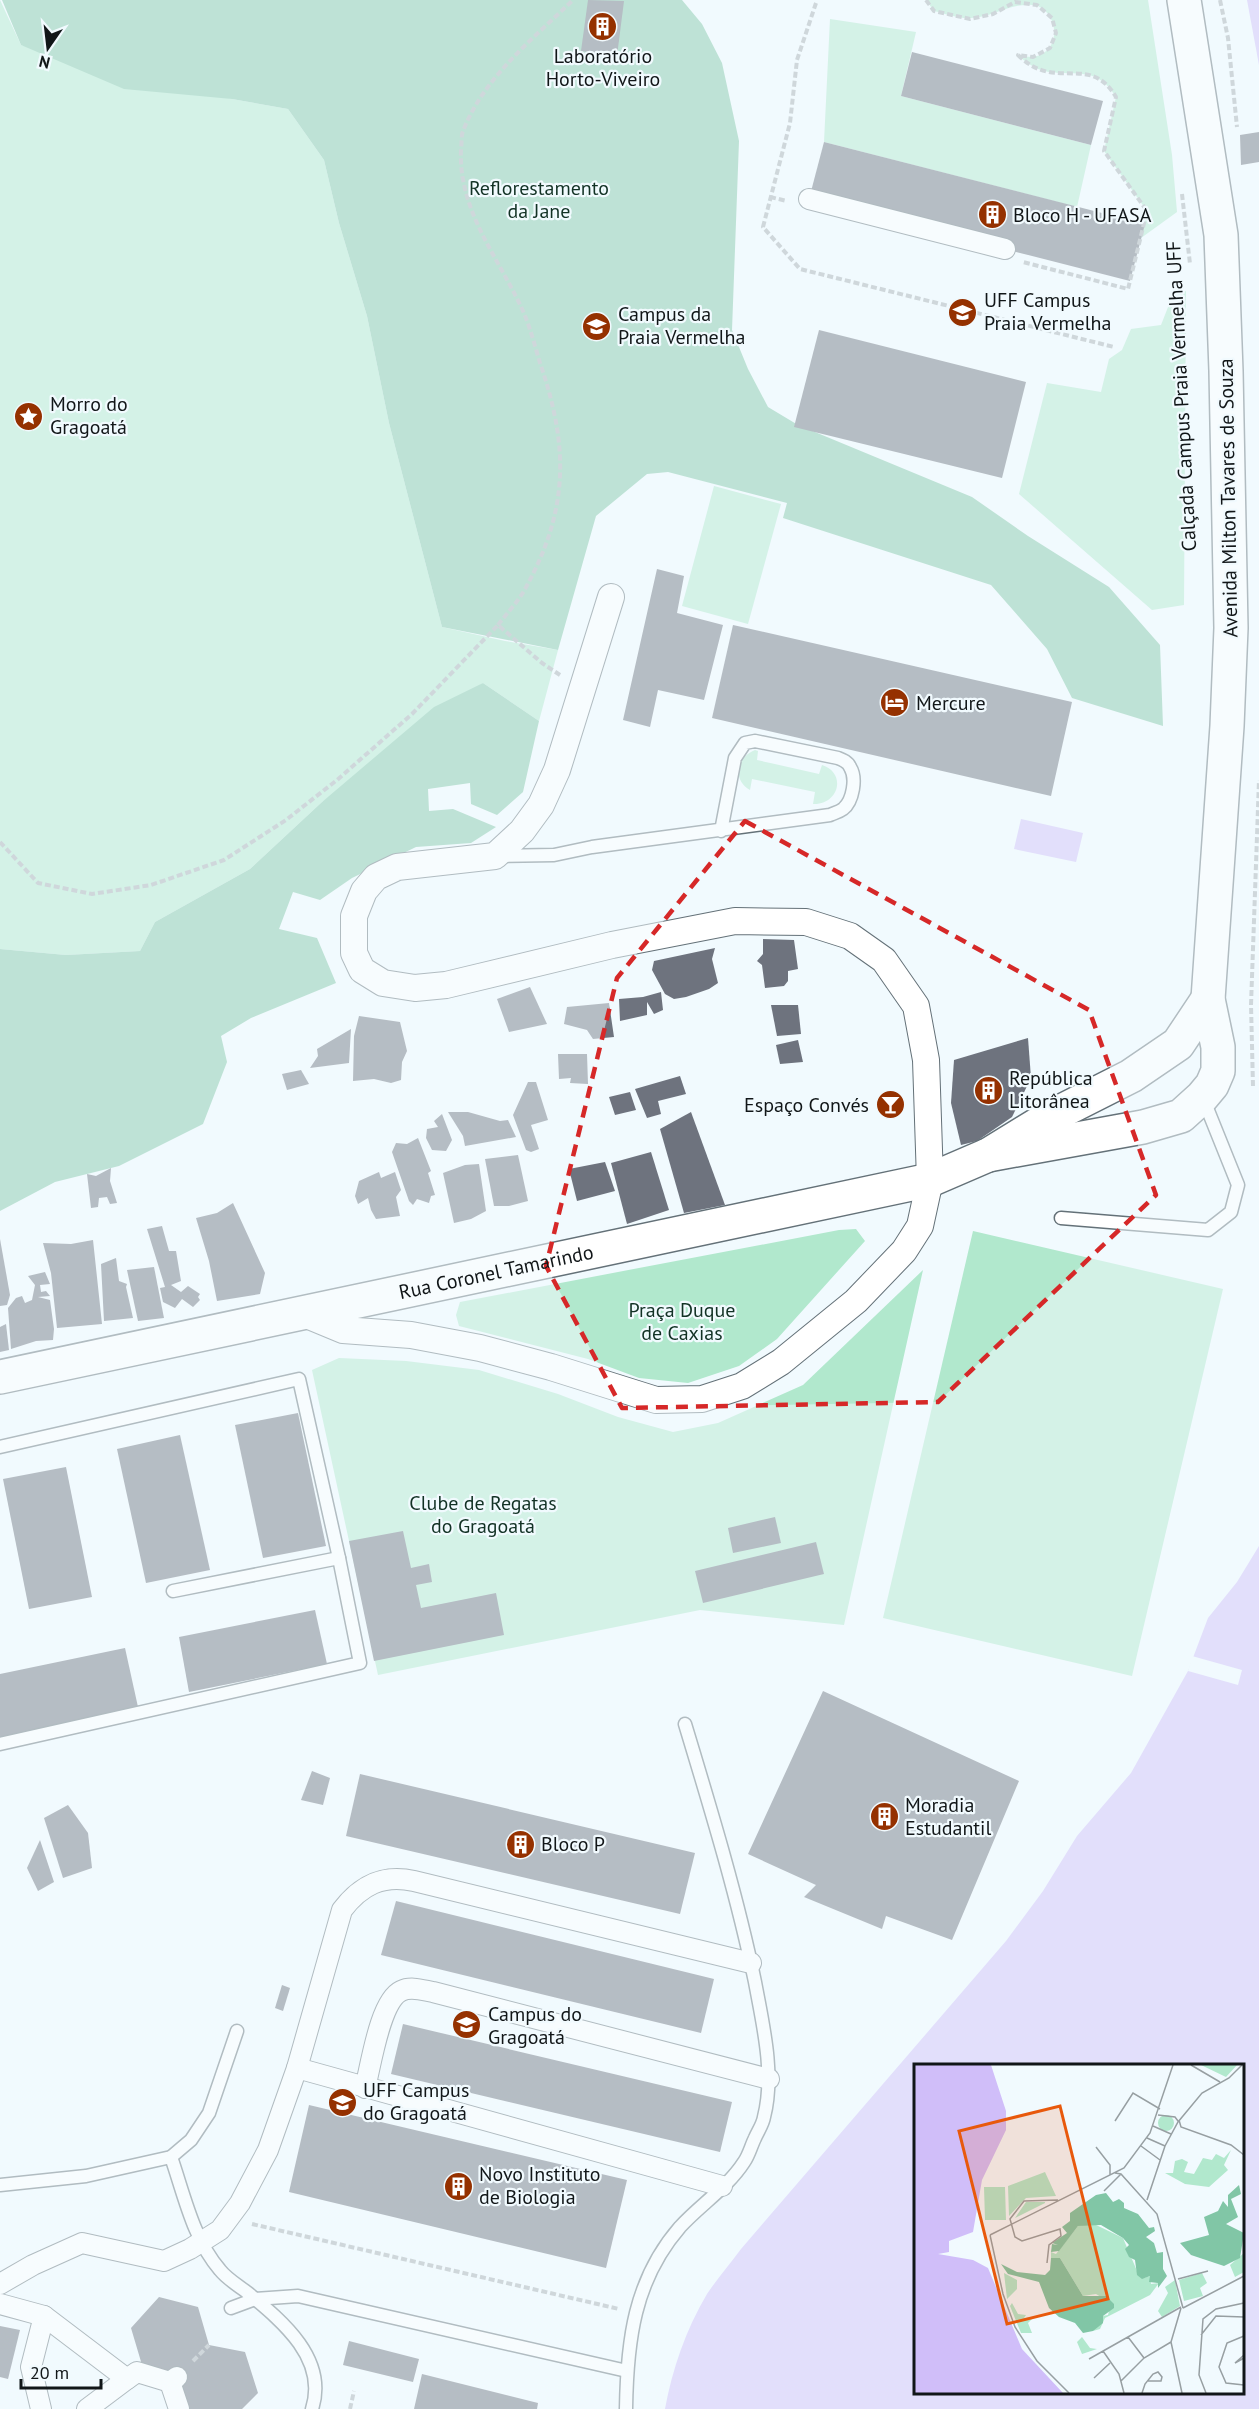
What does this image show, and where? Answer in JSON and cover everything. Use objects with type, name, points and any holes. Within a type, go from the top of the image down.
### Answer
[{"type":"main road","name":"Avenida Milton Tavares de Souza","points":[[1184,0],[1221,235],[1226,371],[1231,628],[1227,726],[1208,999]]},
{"type":"main road","name":"Rua Coronel Tamarindo","points":[[0,1377],[930,1180],[988,1155],[1050,1117],[1131,1077],[1178,1044],[1208,999]]},
{"type":"main road","name":"Rua Coronel Tamarindo","points":[[988,1155],[1155,1124],[1182,1116],[1212,1085],[1218,1071],[1218,1047],[1208,999]]},
{"type":"main road","points":[[1165,1053],[1179,1057],[1191,1066],[1202,1097]]},
{"type":"main road","points":[[1131,1077],[1130,1090],[1134,1103],[1155,1124]]},
{"type":"street","points":[[809,199],[1005,249]]},
{"type":"street","points":[[302,1313],[343,1330],[411,1335],[480,1348],[551,1367],[656,1400],[702,1399],[742,1386],[781,1362],[856,1301],[904,1251],[920,1226],[930,1180],[926,1060],[916,1006],[884,960],[850,936],[806,922],[735,921],[612,945],[446,985],[415,988],[383,983],[362,970],[354,953],[354,916],[364,891],[376,877],[397,867],[495,856],[522,831],[541,806],[557,770],[611,597]]},
{"type":"street","points":[[0,2284],[33,2265],[82,2243],[164,2260],[220,2230],[240,2203],[268,2150],[297,2068],[342,1910],[364,1887],[388,1878],[414,1881],[751,1963]]},
{"type":"street","points":[[365,2088],[387,2006],[398,1992],[408,1988],[426,1990],[769,2079]]},
{"type":"street","points":[[297,2068],[722,2186]]},
{"type":"street","points":[[0,2304],[44,2316],[128,2379]]},
{"type":"street","points":[[41,2409],[32,2367],[44,2316]]},
{"type":"street","points":[[87,2409],[137,2372],[174,2380],[179,2409]]},
{"type":"lane","points":[[495,856],[554,855],[592,847],[721,831],[819,817],[842,810],[849,802],[854,773],[849,764],[838,758],[755,741],[745,743],[735,758],[721,831]]},
{"type":"lane","points":[[1060,1218],[1208,1230],[1231,1212],[1238,1185],[1202,1097]]},
{"type":"lane","points":[[0,1447],[299,1379],[360,1663],[0,1744]]},
{"type":"lane","points":[[173,1592],[339,1558]]},
{"type":"lane","points":[[626,2409],[627,2371],[634,2313],[643,2289],[662,2250],[681,2226],[744,2163],[764,2117],[769,2079],[763,2022],[751,1963],[723,1849],[685,1724]]},
{"type":"lane","points":[[0,2185],[86,2176],[171,2157],[191,2140],[209,2113],[237,2031]]},
{"type":"lane","points":[[171,2157],[201,2242],[220,2271],[255,2299],[295,2337],[306,2352],[316,2376],[317,2396],[312,2409]]},
{"type":"lane","points":[[231,2308],[255,2299],[298,2296],[627,2371]]},
{"type":"path","points":[[0,842],[38,883],[92,894],[151,885],[224,860],[286,820],[337,780],[412,714],[498,625],[524,591],[545,548],[560,491],[561,448],[552,397],[523,312],[488,249],[468,198],[460,165],[462,133],[482,93],[573,0]]},
{"type":"path","points":[[926,0],[934,11],[970,19],[993,14],[1015,2],[1037,5],[1052,18],[1056,33],[1050,48],[1033,57],[1018,56],[1039,71],[1067,75],[1090,74],[1107,83],[1116,97],[1104,150],[1147,211],[1128,289]]},
{"type":"path","points":[[816,3],[797,60],[790,123],[763,227],[800,269],[1114,347]]},
{"type":"path","name":"Calçada Campus Praia Vermelha UFF","points":[[1181,188],[1191,270]]},
{"type":"path","points":[[498,625],[542,663],[584,688]]},
{"type":"path","points":[[1253,1086],[1251,1005],[1259,780]]},
{"type":"path","points":[[229,2219],[634,2313]]},
{"type":"path","points":[[350,2409],[354,2391]]},
{"type":"highlighted area","points":[[745,821],[1089,1010],[1156,1195],[938,1402],[622,1408],[546,1266],[617,978]]},
{"type":"green space","points":[[0,0],[21,45],[232,99],[288,109],[324,160],[339,223],[367,316],[389,423],[442,627],[558,650],[539,721],[483,683],[322,802],[250,869],[155,922],[140,951],[66,955],[0,949]]},
{"type":"green space","name":"Reflorestamento da Jane","points":[[2,0],[682,0],[702,24],[722,63],[739,141],[732,330],[748,369],[768,407],[798,425],[972,497],[1028,536],[1109,587],[1160,645],[1163,726],[1072,698],[1047,649],[991,585],[783,518],[787,503],[668,472],[647,474],[596,516],[558,650],[442,627],[389,423],[367,316],[339,223],[324,160],[288,109],[232,99],[124,89],[21,45]]},
{"type":"green space","points":[[926,0],[1148,0],[1172,155],[1177,212],[1141,238],[1147,211],[1104,151],[1116,97],[1106,84],[1095,77],[1046,71],[1032,66],[1018,55],[1032,57],[1048,49],[1052,42],[1054,26],[1045,11],[1038,6],[1021,5],[980,17],[962,18],[934,11]]},
{"type":"green space","points":[[830,19],[916,32],[901,96],[1091,145],[1077,207],[824,142]]},
{"type":"green space","points":[[1186,291],[1184,605],[1152,610],[1019,494],[1047,383],[1101,392],[1109,359],[1122,350],[1131,329],[1161,325],[1172,297]]},
{"type":"green space","points":[[714,486],[781,504],[748,624],[682,606]]},
{"type":"green space","points":[[483,683],[539,721],[523,792],[497,815],[471,804],[470,783],[428,789],[429,811],[453,809],[496,827],[471,843],[416,847],[352,878],[320,900],[293,892],[279,929],[317,938],[336,983],[251,1018],[221,1036],[227,1062],[203,1124],[119,1166],[55,1182],[0,1211],[0,949],[66,955],[140,951],[155,922],[250,869],[322,802],[434,707]]},
{"type":"green space","points":[[755,750],[758,751],[757,760],[819,774],[822,765],[830,769],[837,781],[834,794],[822,803],[813,804],[815,792],[752,779],[750,790],[741,780],[739,769],[744,758]]},
{"type":"green space","name":"Praça Duque de Caxias","points":[[856,1229],[865,1241],[777,1339],[739,1366],[688,1383],[639,1378],[588,1359],[459,1326],[456,1315],[460,1302],[839,1230]]},
{"type":"green space","points":[[973,1231],[1223,1289],[1132,1676],[883,1618]]},
{"type":"green space","name":"Clube de Regatas do Gragoatá","points":[[923,1270],[844,1625],[700,1610],[378,1675],[312,1370],[339,1358],[406,1361],[479,1370],[558,1394],[618,1417],[673,1432],[718,1423],[803,1385]]},
{"type":"shaded area","points":[[1247,0],[1259,0],[1259,65]]},
{"type":"shaded area","points":[[1021,819],[1083,833],[1076,862],[1014,849]]},
{"type":"shaded area","points":[[1259,1546],[1259,2409],[665,2409],[681,2350],[699,2307],[711,2288],[741,2249],[1006,1941],[1043,1891],[1077,1836],[1131,1773],[1188,1671],[1208,1618],[1237,1582]]},
{"type":"pier","points":[[1192,1656],[1242,1670],[1238,1685],[1188,1671]]},
{"type":"building","name":"Laboratório Horto-Viveiro","points":[[588,0],[624,1],[617,56],[581,51]]},
{"type":"building","points":[[912,52],[1103,101],[1091,145],[901,96]]},
{"type":"building","points":[[1259,132],[1259,162],[1241,165],[1240,135]]},
{"type":"building","name":"Bloco H - UFASA","points":[[824,142],[1145,224],[1130,281],[809,199]]},
{"type":"building","points":[[819,330],[1026,382],[1002,478],[794,427]]},
{"type":"building","points":[[657,569],[684,576],[677,613],[723,625],[704,700],[658,690],[650,727],[623,720]]},
{"type":"building","points":[[733,625],[1072,702],[1051,796],[712,718]]},
{"type":"building","points":[[763,939],[794,940],[798,969],[788,971],[788,981],[784,986],[765,988],[762,965],[757,961],[763,954]]},
{"type":"building","points":[[715,948],[712,959],[718,983],[709,989],[686,997],[674,999],[665,994],[652,970],[654,961]]},
{"type":"building","points":[[530,987],[547,1024],[509,1032],[497,999]]},
{"type":"building","points":[[661,992],[663,1010],[654,1014],[647,1002],[647,1015],[620,1021],[619,999],[643,997]]},
{"type":"building","points":[[609,1003],[614,1037],[593,1039],[587,1030],[564,1024],[567,1007]]},
{"type":"building","points":[[771,1005],[798,1005],[801,1034],[777,1036]]},
{"type":"building","points":[[359,1016],[400,1022],[407,1051],[402,1062],[401,1080],[391,1083],[374,1079],[353,1081],[354,1036]]},
{"type":"building","points":[[351,1029],[349,1063],[310,1068],[318,1056],[317,1049]]},
{"type":"building","name":"República Litorânea","points":[[1028,1038],[1031,1078],[1012,1117],[977,1141],[961,1145],[951,1103],[954,1060]]},
{"type":"building","points":[[798,1040],[803,1062],[780,1064],[776,1045]]},
{"type":"building","points":[[558,1054],[587,1054],[588,1084],[570,1083],[571,1078],[559,1079]]},
{"type":"building","points":[[301,1070],[309,1084],[287,1090],[282,1074]]},
{"type":"building","points":[[680,1076],[686,1094],[658,1101],[661,1114],[647,1118],[635,1089]]},
{"type":"building","points":[[528,1082],[536,1082],[548,1120],[531,1125],[539,1149],[531,1152],[526,1150],[513,1115]]},
{"type":"building","points":[[630,1092],[636,1110],[615,1115],[609,1097]]},
{"type":"building","points":[[448,1112],[468,1112],[500,1121],[508,1120],[516,1137],[465,1146],[463,1136]]},
{"type":"building","points":[[691,1112],[725,1205],[684,1213],[660,1129]]},
{"type":"building","points":[[442,1114],[452,1140],[446,1151],[432,1150],[426,1138],[427,1129],[438,1127],[434,1121]]},
{"type":"building","points":[[418,1138],[431,1171],[428,1173],[435,1195],[431,1196],[429,1203],[417,1199],[413,1205],[409,1201],[392,1152],[396,1143],[407,1144]]},
{"type":"building","points":[[651,1152],[669,1210],[627,1224],[611,1163]]},
{"type":"building","points":[[518,1155],[528,1201],[509,1206],[494,1206],[485,1159]]},
{"type":"building","points":[[605,1162],[615,1191],[577,1201],[569,1169]]},
{"type":"building","points":[[479,1164],[486,1211],[471,1219],[454,1223],[443,1173],[465,1165]]},
{"type":"building","points":[[111,1168],[110,1181],[117,1203],[110,1204],[107,1197],[99,1198],[98,1207],[91,1208],[87,1174],[96,1176]]},
{"type":"building","points":[[379,1172],[381,1178],[395,1172],[401,1190],[396,1197],[400,1216],[376,1219],[368,1198],[358,1204],[355,1196],[359,1181]]},
{"type":"building","points":[[233,1203],[265,1273],[260,1294],[217,1301],[209,1261],[196,1218],[217,1213]]},
{"type":"building","points":[[162,1226],[169,1251],[176,1251],[181,1281],[171,1285],[181,1292],[188,1286],[200,1294],[198,1297],[200,1300],[193,1307],[182,1299],[175,1308],[163,1302],[160,1288],[165,1287],[147,1229]]},
{"type":"building","points":[[0,1239],[10,1295],[7,1305],[0,1306]]},
{"type":"building","points":[[93,1240],[102,1324],[57,1328],[51,1273],[43,1243],[71,1244]]},
{"type":"building","points":[[116,1258],[119,1281],[127,1284],[133,1318],[104,1321],[101,1264]]},
{"type":"building","points":[[154,1267],[164,1318],[138,1321],[127,1270]]},
{"type":"building","points":[[45,1272],[50,1284],[40,1285],[41,1292],[46,1291],[50,1296],[38,1297],[50,1300],[54,1329],[53,1340],[36,1341],[11,1349],[8,1308],[16,1298],[22,1296],[25,1303],[32,1300],[35,1285],[28,1276]]},
{"type":"building","points":[[6,1324],[9,1350],[0,1352],[0,1327]]},
{"type":"building","points":[[298,1413],[326,1546],[263,1558],[235,1425]]},
{"type":"building","points":[[180,1435],[210,1570],[146,1583],[117,1449]]},
{"type":"building","points":[[66,1467],[92,1597],[29,1609],[3,1479]]},
{"type":"building","points":[[775,1517],[781,1543],[733,1553],[728,1528]]},
{"type":"building","points":[[403,1531],[411,1568],[429,1564],[432,1582],[416,1585],[421,1608],[496,1593],[504,1635],[374,1661],[349,1541]]},
{"type":"building","points":[[816,1542],[824,1574],[703,1603],[695,1571]]},
{"type":"building","points":[[315,1610],[327,1664],[189,1692],[179,1637]]},
{"type":"building","points":[[125,1648],[138,1707],[0,1737],[0,1674]]},
{"type":"building","name":"Moradia Estudantil","points":[[823,1691],[1019,1781],[952,1940],[886,1916],[882,1929],[804,1897],[816,1885],[748,1854]]},
{"type":"building","points":[[312,1771],[330,1778],[323,1805],[301,1800]]},
{"type":"building","name":"Bloco P","points":[[360,1774],[695,1853],[680,1914],[346,1836]]},
{"type":"building","points":[[68,1805],[88,1833],[92,1868],[63,1878],[44,1818]]},
{"type":"building","points":[[40,1840],[54,1882],[38,1891],[27,1868]]},
{"type":"building","points":[[396,1901],[714,1979],[701,2033],[381,1955]]},
{"type":"building","points":[[282,1985],[290,1988],[283,2011],[275,2008]]},
{"type":"building","points":[[403,2024],[732,2102],[720,2152],[391,2074]]},
{"type":"building","name":"Novo Instituto de Biologia","points":[[309,2105],[627,2180],[606,2268],[289,2192]]},
{"type":"building","points":[[159,2297],[198,2307],[209,2345],[245,2352],[258,2393],[242,2409],[188,2409],[142,2365],[131,2328]]},
{"type":"building","points":[[0,2326],[20,2330],[8,2379],[0,2377]]},
{"type":"building","points":[[349,2341],[419,2359],[413,2382],[343,2365]]},
{"type":"building","points":[[422,2374],[538,2403],[537,2409],[414,2409]]},
{"type":"place","name":"Laboratório Horto-Viveiro","points":[[603,26]]},
{"type":"place","name":"Bloco H - UFASA","points":[[992,215]]},
{"type":"place","name":"UFF Campus Praia Vermelha","points":[[963,312]]},
{"type":"place","name":"Campus da Praia Vermelha","points":[[597,326]]},
{"type":"place","name":"Morro do Gragoatá","points":[[29,416]]},
{"type":"place","name":"Mercure","points":[[895,703]]},
{"type":"place","name":"República Litorânea","points":[[988,1090]]},
{"type":"place","name":"Espaço Convés","points":[[890,1105]]},
{"type":"place","name":"Moradia Estudantil","points":[[884,1817]]},
{"type":"place","name":"Bloco P","points":[[520,1844]]},
{"type":"place","name":"Campus do Gragoatá","points":[[467,2025]]},
{"type":"place","name":"UFF Campus do Gragoatá","points":[[342,2102]]},
{"type":"place","name":"Novo Instituto de Biologia","points":[[458,2186]]}]
